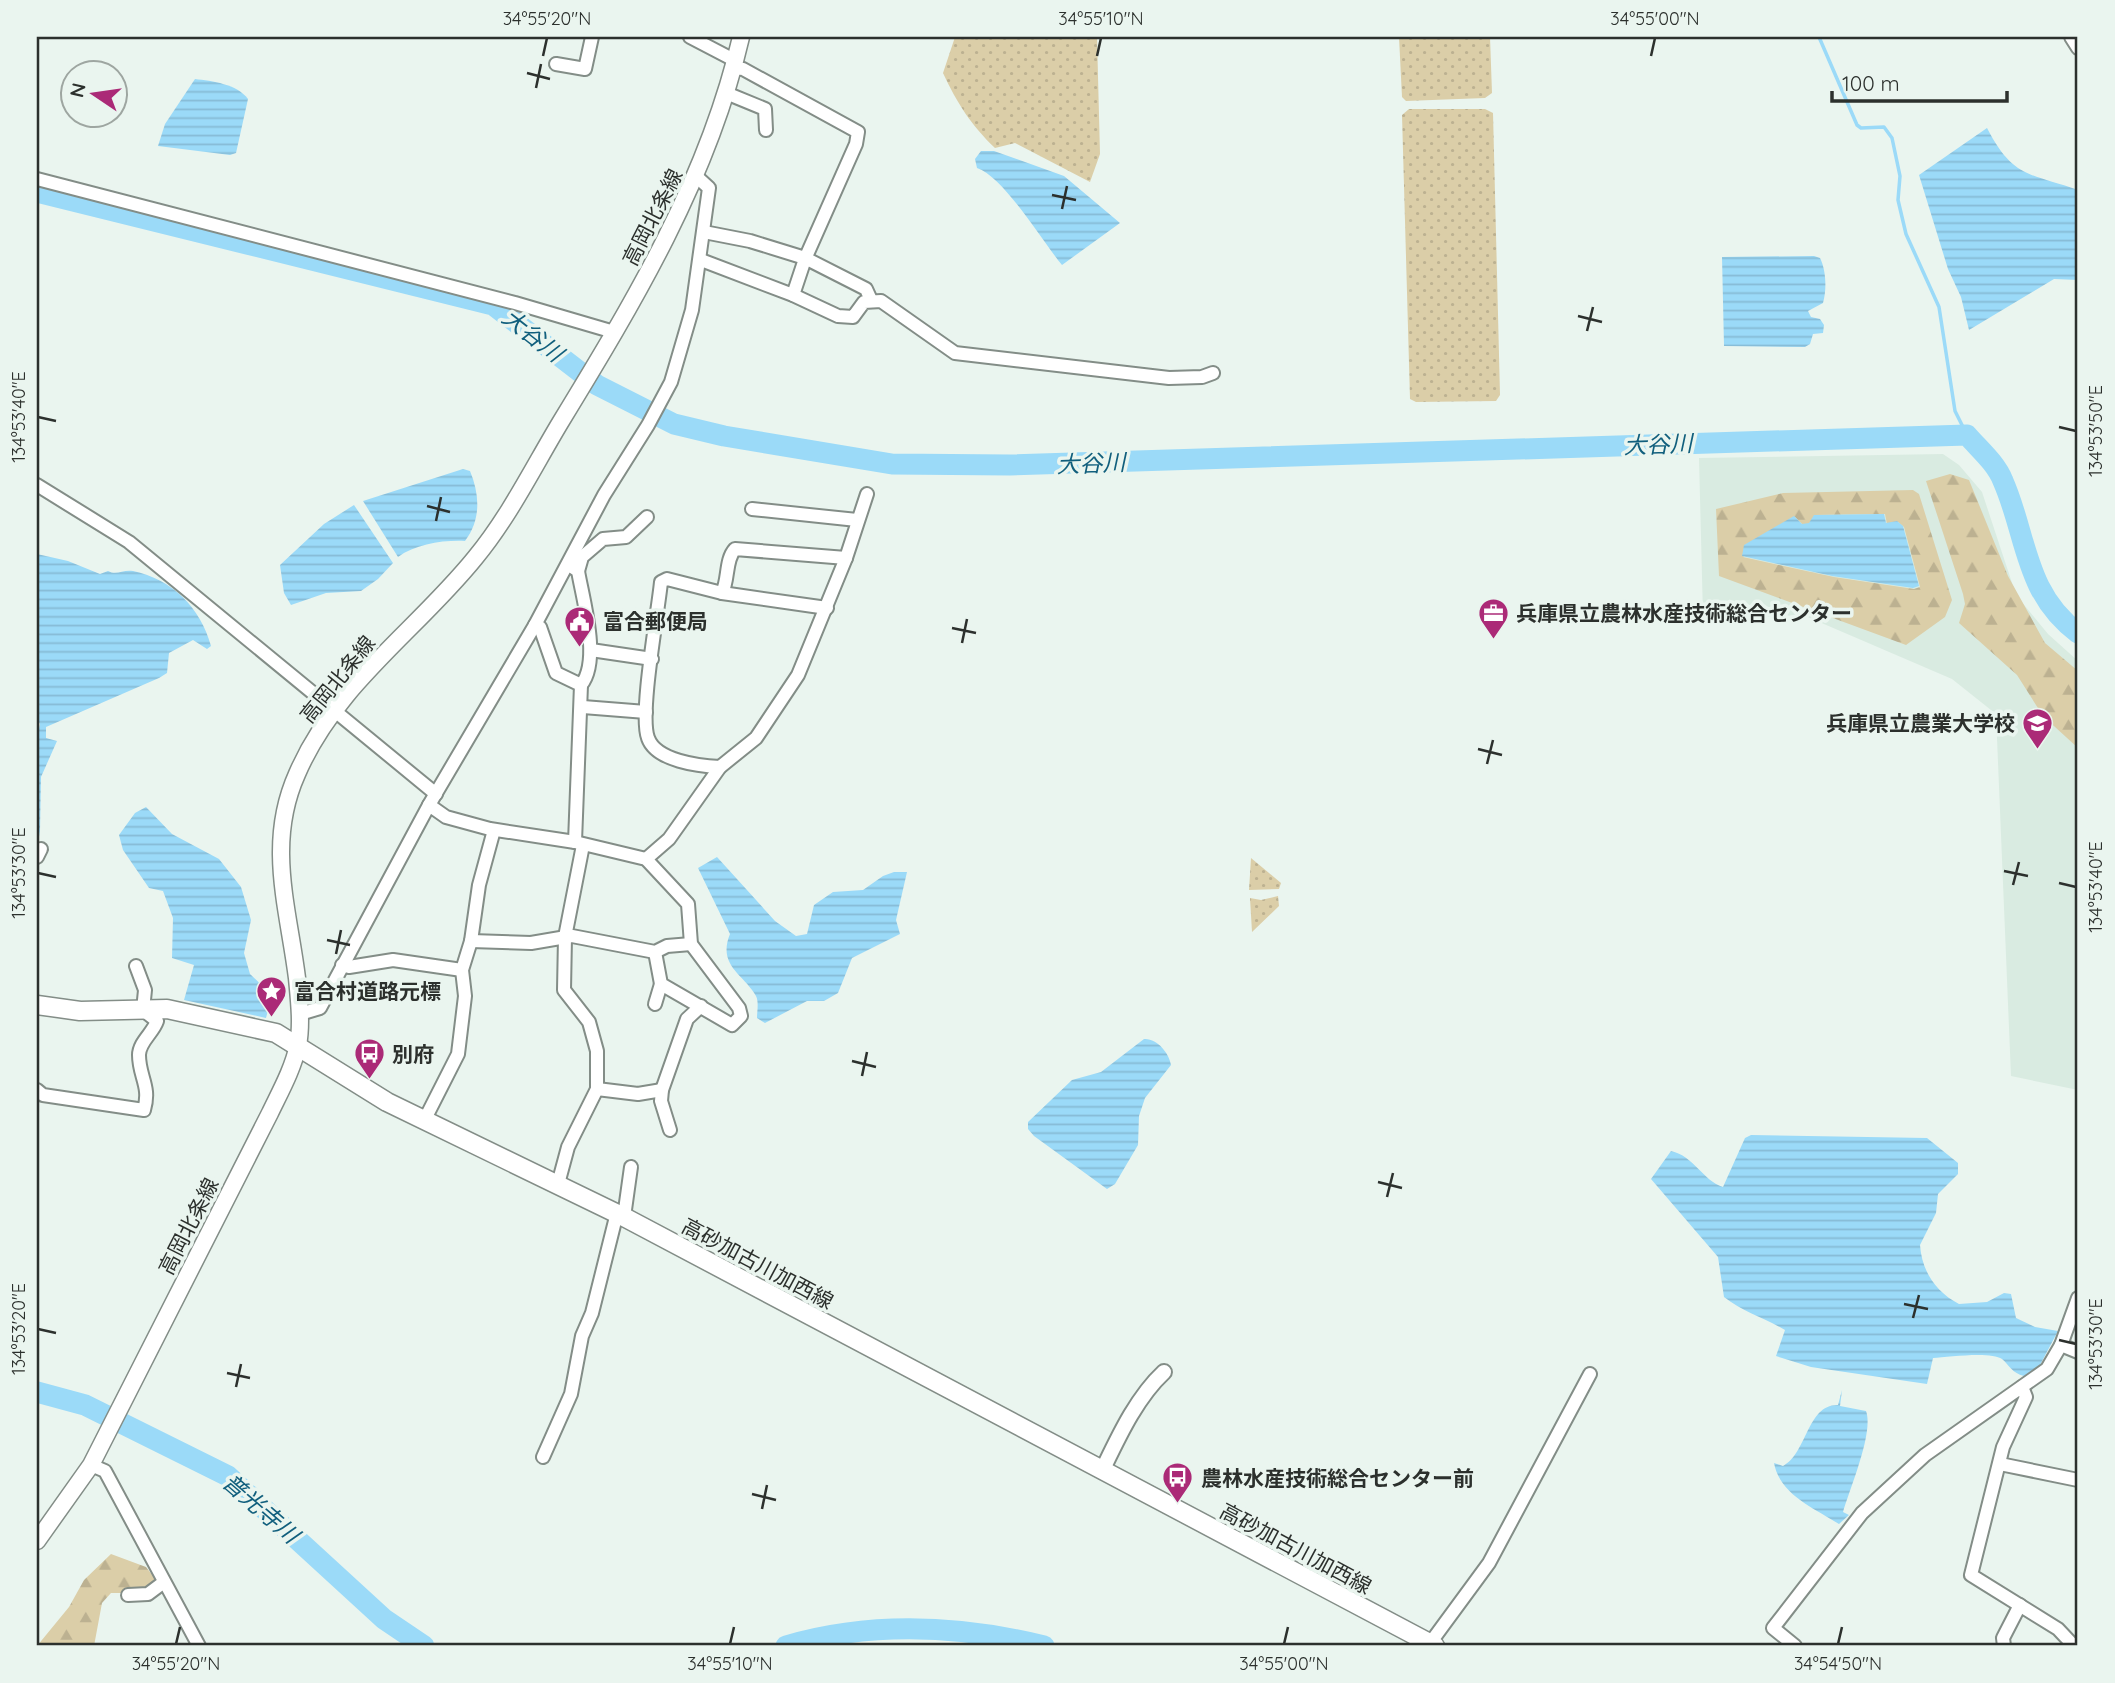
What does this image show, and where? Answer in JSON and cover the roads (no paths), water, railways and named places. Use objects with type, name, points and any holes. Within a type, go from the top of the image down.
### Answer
[{"type":"main road","name":"高岡北条線","points":[[37,1541],[91,1465],[270,1113],[298,1045],[300,1014],[295,964],[282,892],[280,832],[297,772],[333,711],[366,670],[479,554],[582,388],[664,247],[697,177],[726,93],[741,37]]},
{"type":"main road","name":"高砂加古川加西線","points":[[37,1005],[80,1011],[167,1009],[276,1033],[357,1085],[424,1121],[620,1215],[1431,1645]]},
{"type":"street","points":[[556,64],[585,69],[592,37]]},
{"type":"street","points":[[690,37],[858,132],[848,163],[805,258],[793,295]]},
{"type":"street","points":[[2071,37],[2078,48]]},
{"type":"street","points":[[726,93],[765,109],[766,130]]},
{"type":"street","points":[[558,1184],[568,1147],[597,1089],[597,1051],[589,1022],[564,990],[565,937],[579,843],[583,707],[581,685],[585,680],[591,650],[574,568],[604,495],[648,425],[671,382],[692,310],[701,260],[709,188],[697,177]]},
{"type":"street","points":[[37,179],[515,303],[614,332]]},
{"type":"street","points":[[704,232],[750,241],[805,258],[866,289],[871,300]]},
{"type":"street","points":[[701,260],[793,295],[838,316],[853,317],[864,302],[881,301],[955,353],[1169,378],[1202,377],[1213,373]]},
{"type":"street","points":[[37,485],[129,542],[333,711],[432,799],[446,817],[494,830],[579,843],[646,859],[688,904],[691,944],[739,1008],[741,1016],[732,1025],[662,984]]},
{"type":"street","points":[[646,859],[669,839],[720,767],[756,738],[798,675],[827,608],[867,494]]},
{"type":"street","points":[[752,509],[857,520]]},
{"type":"street","points":[[300,1014],[320,1008],[432,799],[535,625],[574,568],[582,557],[603,539],[626,537],[647,517]]},
{"type":"street","points":[[722,593],[727,583],[729,555],[735,549],[846,558]]},
{"type":"street","points":[[720,767],[695,765],[659,750],[648,738],[646,712],[661,582],[667,579],[722,593],[827,608]]},
{"type":"street","points":[[535,625],[540,627],[556,673],[581,685]]},
{"type":"street","points":[[591,650],[652,659]]},
{"type":"street","points":[[583,707],[646,712]]},
{"type":"street","points":[[424,1121],[458,1054],[465,996],[462,970],[471,941],[479,885],[494,830]]},
{"type":"street","points":[[471,941],[531,943],[565,937],[655,953],[667,946],[691,944]]},
{"type":"street","points":[[655,953],[662,984],[655,1004]]},
{"type":"street","points":[[342,965],[349,967],[393,960],[462,970]]},
{"type":"street","points":[[37,1090],[43,1095],[144,1110],[148,1090],[139,1055],[141,1046],[154,1030],[157,1021],[143,1010],[145,990],[136,966]]},
{"type":"street","points":[[670,1130],[661,1101],[663,1090],[687,1018],[701,1006]]},
{"type":"street","points":[[597,1089],[638,1094],[663,1090]]},
{"type":"street","points":[[543,1457],[571,1394],[582,1336],[592,1313],[631,1167]]},
{"type":"street","points":[[1794,1646],[1773,1628],[1862,1513],[1925,1455],[2047,1368],[2061,1345],[2078,1298]]},
{"type":"street","points":[[2061,1345],[2078,1352]]},
{"type":"street","points":[[1102,1471],[1120,1434],[1155,1380],[1164,1372]]},
{"type":"street","points":[[1431,1645],[1489,1563],[1590,1374]]},
{"type":"street","points":[[2022,1387],[2026,1396],[2008,1431],[1971,1576],[2058,1629],[2074,1646]]},
{"type":"street","points":[[2000,1464],[2078,1480]]},
{"type":"street","points":[[91,1465],[105,1471],[199,1646]]},
{"type":"street","points":[[128,1595],[148,1594],[164,1582]]},
{"type":"street","points":[[2004,1646],[2003,1638],[2020,1605]]},
{"type":"water","points":[[195,79],[231,87],[248,99],[236,153],[230,155],[158,146],[165,124]]},
{"type":"water","points":[[1987,128],[1996,144],[2014,165],[2035,176],[2078,190],[2078,280],[2054,279],[1969,330],[1961,297],[1948,269],[1919,175]]},
{"type":"water","points":[[981,151],[994,151],[1064,176],[1120,223],[1062,265],[1010,196],[988,174],[977,168],[975,159]]},
{"type":"water","points":[[1722,257],[1820,258],[1822,263],[1825,292],[1823,303],[1808,311],[1811,317],[1820,319],[1824,325],[1823,333],[1813,334],[1810,344],[1805,347],[1724,346]]},
{"type":"water","points":[[463,469],[470,471],[477,498],[474,525],[465,541],[430,544],[398,557],[363,501]]},
{"type":"water","points":[[354,505],[393,563],[378,579],[361,591],[326,593],[291,605],[284,593],[280,565],[324,524]]},
{"type":"water","points":[[1884,514],[1886,523],[1897,521],[1903,526],[1919,586],[1913,588],[1832,576],[1742,556],[1744,545],[1794,516],[1802,524],[1809,523],[1814,515]]},
{"type":"water","points":[[37,554],[68,561],[100,574],[108,571],[133,571],[160,581],[183,597],[192,608],[200,619],[211,646],[207,649],[193,640],[169,653],[167,673],[159,678],[46,727],[46,738],[57,741],[41,777],[37,847],[37,738],[40,724],[37,719]]},
{"type":"water","points":[[146,807],[172,834],[219,859],[241,887],[251,920],[244,953],[250,974],[272,995],[266,1018],[184,1000],[194,965],[172,958],[173,918],[163,891],[149,888],[123,850],[119,835],[135,813]]},
{"type":"water","points":[[717,857],[775,921],[796,936],[807,934],[814,905],[833,892],[863,890],[883,876],[894,872],[907,872],[896,920],[900,934],[852,958],[838,993],[824,1001],[807,1001],[765,1023],[757,1018],[756,996],[729,962],[727,945],[730,934],[698,868]]},
{"type":"water","points":[[1144,1039],[1162,1047],[1171,1065],[1145,1098],[1139,1116],[1138,1145],[1115,1184],[1107,1189],[1034,1136],[1028,1129],[1028,1122],[1072,1080],[1101,1072]]},
{"type":"water","points":[[1751,1135],[1927,1138],[1958,1163],[1958,1174],[1938,1194],[1936,1213],[1920,1245],[1927,1272],[1943,1294],[1959,1304],[1987,1302],[2004,1293],[2011,1294],[2016,1318],[2035,1327],[2058,1331],[2040,1365],[2024,1376],[2014,1371],[2002,1359],[1989,1355],[1933,1358],[1927,1384],[1811,1367],[1776,1356],[1785,1330],[1738,1307],[1724,1297],[1718,1257],[1651,1179],[1671,1151],[1686,1158],[1709,1179],[1723,1187],[1745,1138]]},
{"type":"water","points":[[1842,1390],[1840,1406],[1866,1411],[1868,1420],[1864,1446],[1843,1512],[1849,1515],[1839,1524],[1799,1500],[1783,1484],[1774,1463],[1783,1466],[1791,1460],[1820,1412],[1838,1405]]},
{"type":"waterway","points":[[1819,37],[1857,125],[1861,128],[1884,127],[1892,138],[1900,176],[1898,200],[1906,234],[1939,307],[1955,411],[1967,435]]},
{"type":"waterway","name":"大谷川","points":[[37,192],[493,305],[597,385],[674,424],[724,436],[892,464],[1010,465],[1967,435],[2000,474],[2029,562],[2047,600],[2060,617],[2078,633]]},
{"type":"waterway","name":"普光寺川","points":[[37,1392],[85,1405],[228,1476],[384,1619],[424,1646]]},
{"type":"waterway","name":"普光寺川","points":[[786,1646],[850,1632],[882,1629],[947,1630],[1044,1646]]},
{"type":"place","name":"兵庫県立農林水産技術総合センター","points":[[1493,640]]},
{"type":"place","name":"富合郵便局","points":[[580,648]]},
{"type":"place","name":"兵庫県立農業大学校","points":[[2038,750]]},
{"type":"place","name":"富合村道路元標","points":[[271,1018]]},
{"type":"place","name":"別府","points":[[369,1081]]},
{"type":"place","name":"農林水産技術総合センター前","points":[[1178,1505]]}]
